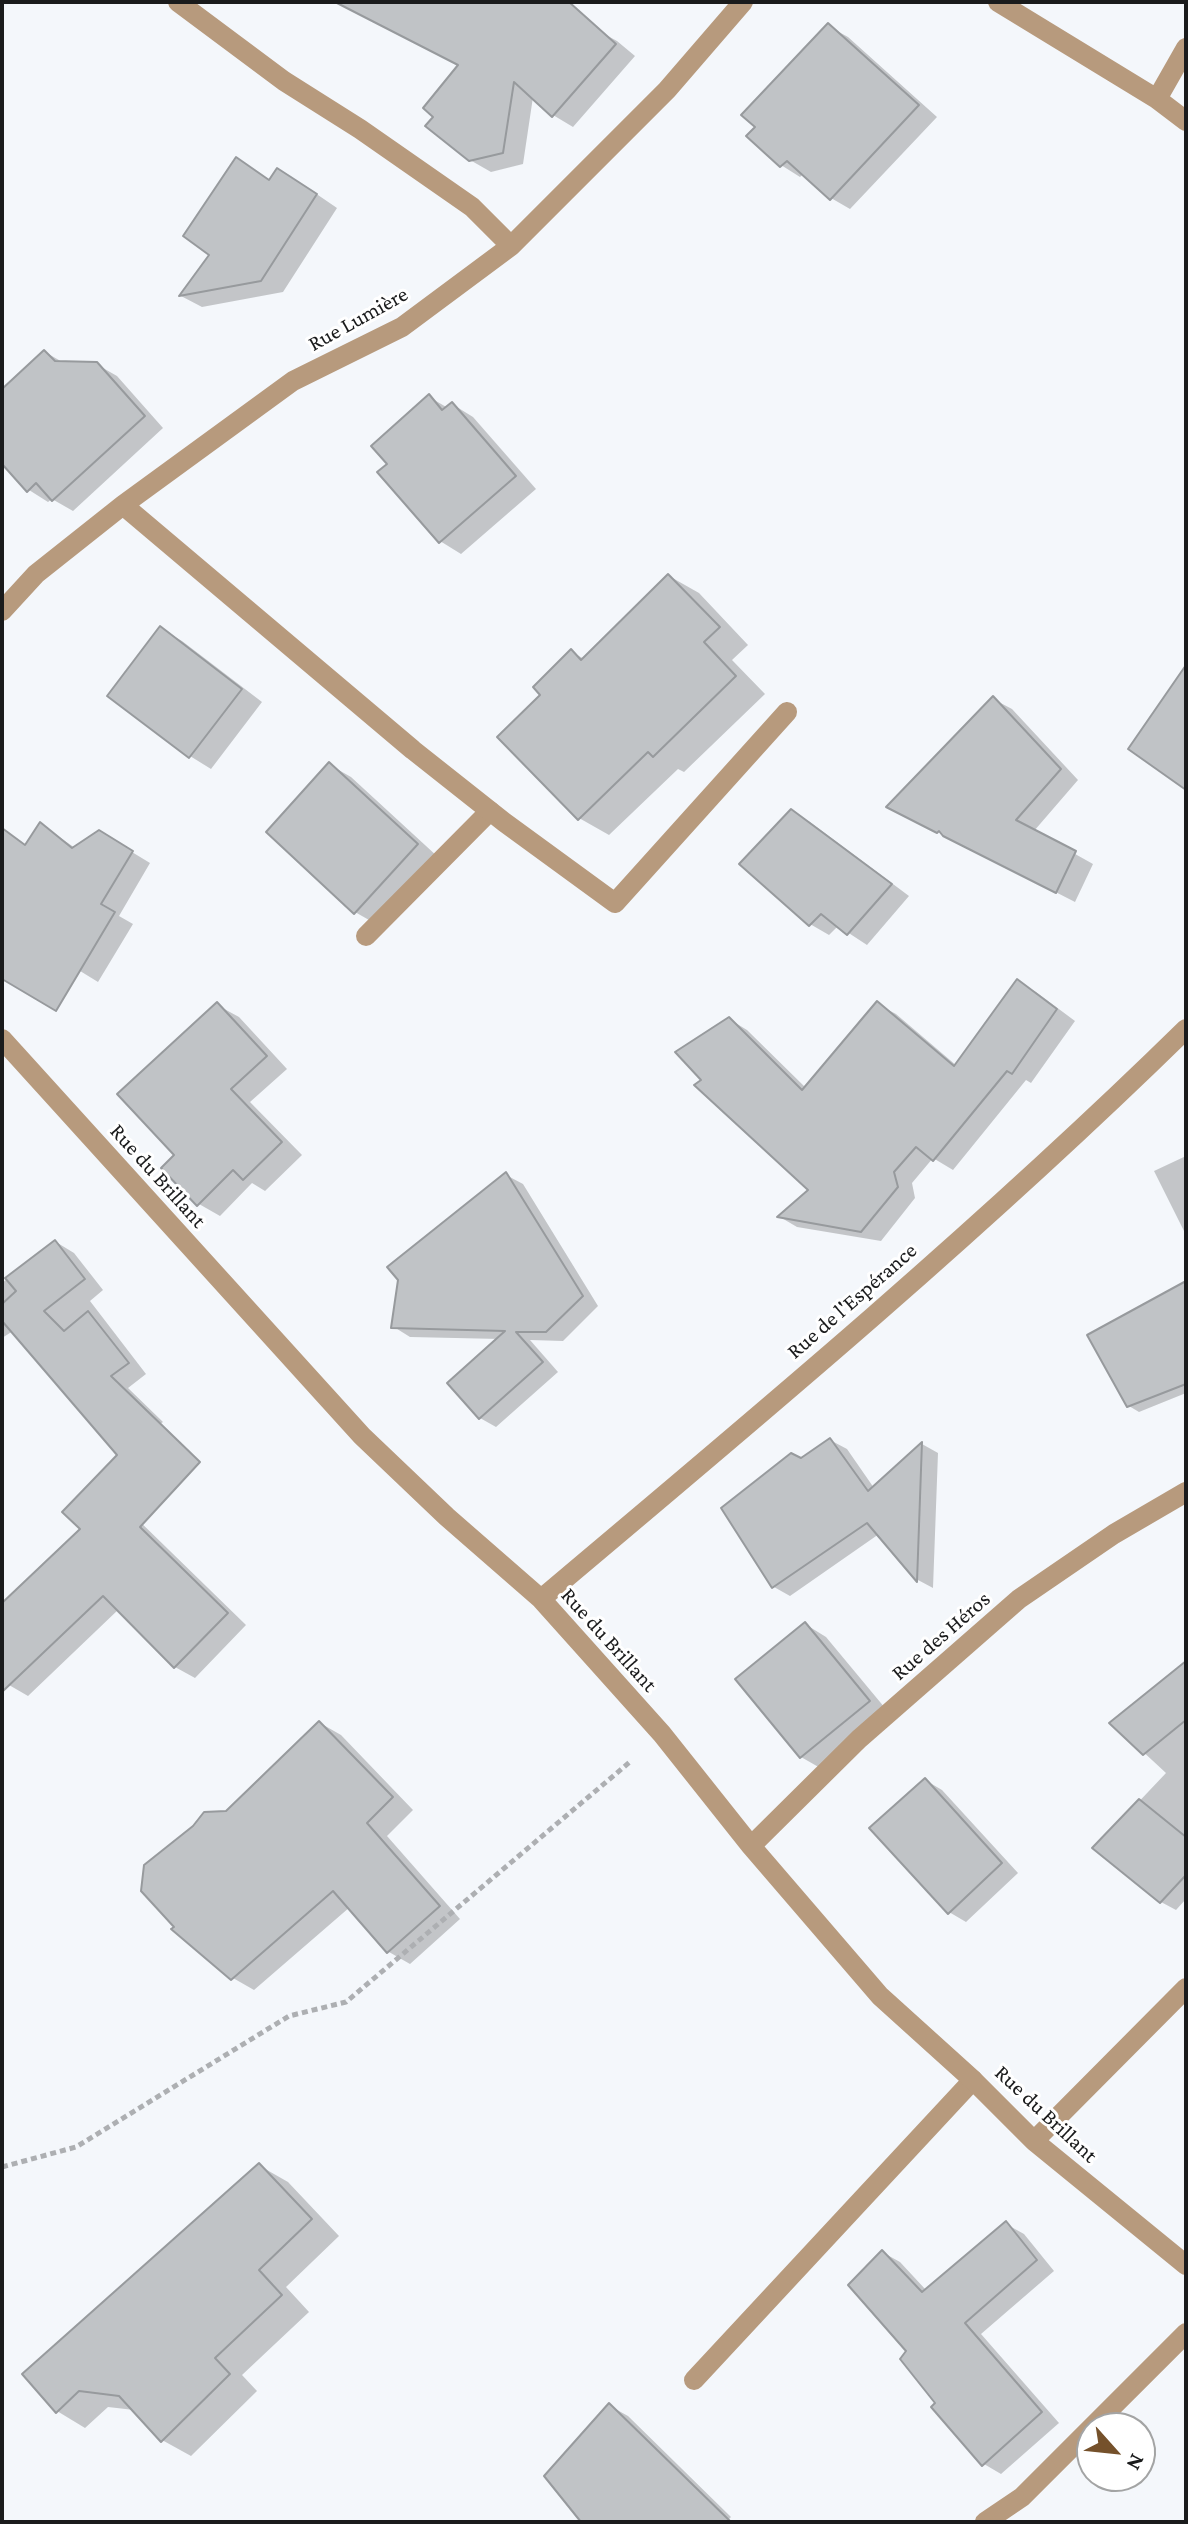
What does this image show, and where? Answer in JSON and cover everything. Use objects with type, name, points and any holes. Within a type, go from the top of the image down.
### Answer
[{"type":"street","points":[[178,2],[284,81],[360,129],[472,207],[511,246]]},
{"type":"street","name":"Rue Lumière","points":[[2,611],[36,574],[123,505],[293,381],[402,327],[511,246],[667,90],[743,2]]},
{"type":"street","points":[[998,2],[1157,99],[1186,121]]},
{"type":"street","points":[[1157,99],[1186,48]]},
{"type":"street","points":[[123,505],[413,750],[615,903],[787,712]]},
{"type":"street","points":[[366,936],[490,811]]},
{"type":"street","name":"Rue de l'Espérance","points":[[541,1599],[882,1307],[1110,1104],[1186,1029]]},
{"type":"street","name":"Rue du Brillant","points":[[2,1039],[362,1436],[447,1517],[541,1599],[662,1734],[751,1846],[880,1996],[973,2080],[1034,2141],[1186,2265]]},
{"type":"street","name":"Rue des Héros","points":[[751,1846],[859,1739],[1019,1599],[1114,1534],[1186,1492]]},
{"type":"street","points":[[1034,2141],[1186,1988]]},
{"type":"street","points":[[694,2380],[973,2080]]},
{"type":"street","points":[[985,2522],[1022,2497],[1186,2333]]},
{"type":"path","points":[[2,2167],[76,2147],[289,2016],[346,2002],[662,1734]]},
{"type":"building","points":[[335,2],[569,2],[616,44],[552,117],[514,82],[503,153],[469,161],[425,126],[433,117],[423,108],[458,65]]},
{"type":"building","points":[[828,23],[919,105],[830,200],[787,161],[780,167],[746,136],[755,127],[741,115]]},
{"type":"building","points":[[236,157],[269,180],[277,168],[317,194],[261,281],[179,296],[209,255],[183,236]]},
{"type":"building","points":[[44,350],[55,361],[97,362],[145,416],[52,501],[36,483],[27,492],[2,464],[2,389]]},
{"type":"building","points":[[429,394],[442,410],[452,402],[516,476],[439,543],[377,472],[387,464],[371,446]]},
{"type":"building","points":[[668,574],[720,627],[704,642],[736,676],[653,757],[648,752],[578,820],[497,737],[540,695],[533,687],[571,649],[581,660]]},
{"type":"building","points":[[160,626],[242,689],[189,758],[107,696]]},
{"type":"building","points":[[1186,665],[1186,790],[1128,749]]},
{"type":"building","points":[[993,696],[1061,769],[1016,820],[1076,851],[1056,893],[943,836],[939,831],[937,833],[886,807]]},
{"type":"building","points":[[329,762],[418,844],[354,914],[266,832]]},
{"type":"building","points":[[791,809],[892,884],[847,935],[821,914],[809,926],[739,864]]},
{"type":"building","points":[[40,822],[72,848],[99,830],[133,851],[101,904],[115,912],[56,1011],[2,979],[2,828],[25,845]]},
{"type":"building","points":[[1017,979],[1057,1009],[1012,1074],[1007,1071],[933,1161],[916,1147],[894,1172],[898,1187],[861,1232],[777,1217],[808,1190],[694,1085],[701,1080],[675,1052],[729,1017],[802,1090],[877,1001],[954,1066]]},
{"type":"building","points":[[217,1002],[267,1056],[231,1089],[282,1142],[243,1180],[233,1170],[197,1206],[161,1168],[174,1155],[117,1094]]},
{"type":"building","points":[[506,1172],[583,1296],[546,1332],[516,1332],[543,1362],[479,1419],[447,1383],[505,1331],[391,1328],[398,1280],[387,1267]]},
{"type":"building","points":[[55,1240],[85,1279],[44,1311],[64,1331],[88,1311],[129,1363],[111,1376],[200,1462],[140,1527],[228,1613],[174,1668],[103,1596],[2,1692],[2,1603],[80,1529],[62,1512],[117,1455],[2,1321],[2,1304],[16,1291],[5,1278]]},
{"type":"building","points":[[1186,1281],[1186,1384],[1127,1407],[1087,1335]]},
{"type":"building","points":[[830,1438],[868,1491],[922,1442],[917,1582],[867,1523],[772,1588],[721,1508],[791,1453],[801,1458]]},
{"type":"building","points":[[805,1622],[870,1701],[800,1758],[735,1679]]},
{"type":"building","points":[[1186,1661],[1186,1720],[1143,1755],[1109,1723]]},
{"type":"building","points":[[319,1721],[393,1797],[367,1823],[440,1906],[387,1953],[333,1891],[231,1980],[171,1929],[174,1927],[141,1891],[144,1865],[193,1826],[204,1812],[226,1811]]},
{"type":"building","points":[[925,1778],[1002,1863],[948,1914],[869,1828]]},
{"type":"building","points":[[1139,1799],[1186,1837],[1186,1875],[1160,1903],[1092,1848]]},
{"type":"building","points":[[259,2163],[312,2219],[259,2270],[282,2295],[215,2358],[230,2374],[161,2442],[119,2396],[79,2391],[56,2413],[22,2374]]},
{"type":"building","points":[[1006,2221],[1037,2260],[965,2323],[1042,2412],[982,2466],[931,2407],[935,2403],[900,2359],[906,2351],[848,2285],[882,2250],[922,2292]]},
{"type":"building","points":[[609,2403],[731,2522],[581,2522],[544,2476]]}]
